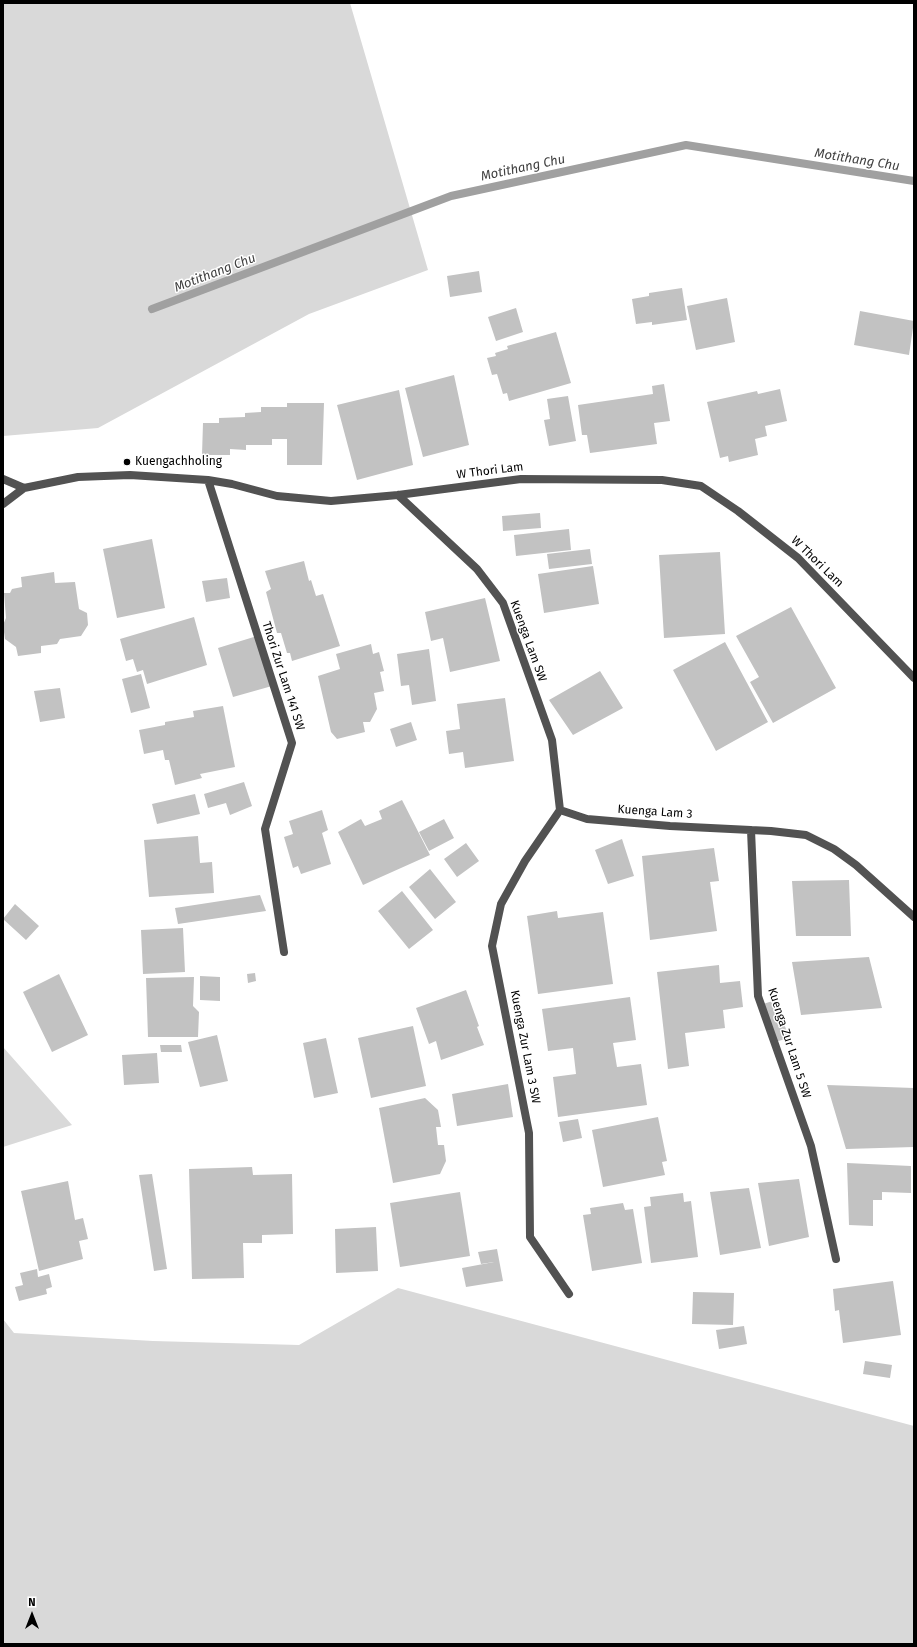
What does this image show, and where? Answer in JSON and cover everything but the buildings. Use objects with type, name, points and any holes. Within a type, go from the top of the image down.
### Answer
[{"type":"street","name":"W Thori Lam","points":[[3,504],[24,488],[78,477],[130,475],[208,480],[232,484],[277,496],[331,501],[398,495],[521,479],[662,480],[701,486],[738,511],[798,558],[914,678]]},
{"type":"street","points":[[3,479],[24,488]]},
{"type":"street","name":"Thori Zur Lam 141 SW","points":[[208,480],[292,743],[265,829],[284,952]]},
{"type":"street","name":"Kuenga Lam SW","points":[[398,495],[477,569],[503,603],[552,740],[560,810]]},
{"type":"street","name":"Kuenga Lam 3","points":[[560,810],[587,819],[670,826],[751,830]]},
{"type":"street","name":"Kuenga Zur Lam 3 SW","points":[[560,810],[525,862],[501,904],[492,946],[529,1133],[530,1238],[569,1294]]},
{"type":"street","points":[[751,830],[806,835],[834,849],[856,865],[914,917]]},
{"type":"street","name":"Kuenga Zur Lam 5 SW","points":[[751,830],[758,996],[811,1146],[836,1259]]},
{"type":"shaded area","points":[[3,3],[350,3],[428,270],[309,314],[98,428],[3,436]]},
{"type":"shaded area","points":[[3,1047],[72,1125],[3,1147]]},
{"type":"shaded area","points":[[398,1288],[914,1426],[914,1644],[3,1644],[3,1319],[14,1333],[153,1341],[299,1345]]},
{"type":"waterway","name":"Motithang Chu","points":[[152,309],[451,196],[686,145],[914,181]]},
{"type":"place","name":"Kuengachholing","points":[[127,462]]}]
